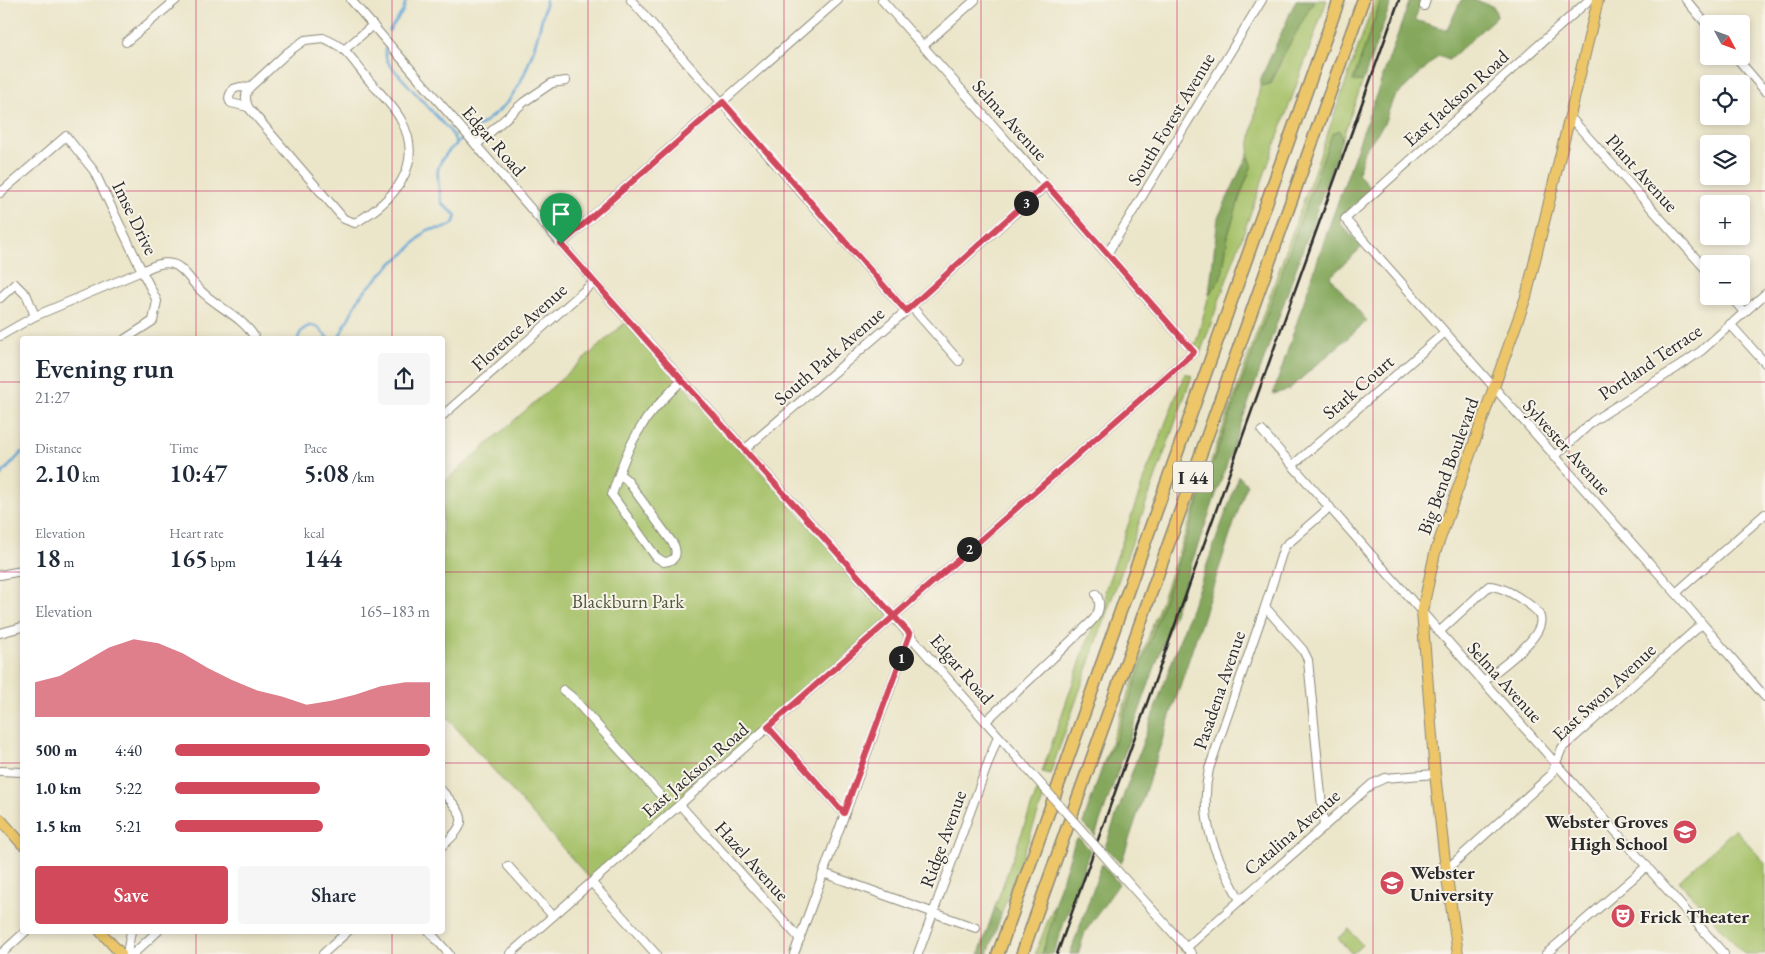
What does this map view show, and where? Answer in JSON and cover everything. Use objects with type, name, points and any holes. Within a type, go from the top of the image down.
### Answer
[{"type":"highway","name":"I 44","points":[[998,954],[1339,0]]},
{"type":"highway","name":"I 44","points":[[1022,954],[1363,0]]},
{"type":"main road","name":"Big Bend Boulevard","points":[[1458,954],[1435,774],[1422,612],[1435,552],[1526,297],[1598,0]]},
{"type":"main road","points":[[0,819],[20,842]]},
{"type":"main road","points":[[103,934],[121,954]]},
{"type":"street","points":[[126,42],[176,0]]},
{"type":"street","name":"Edgar Road","points":[[351,0],[594,282],[910,634],[1189,951]]},
{"type":"street","points":[[631,0],[959,361]]},
{"type":"street","points":[[561,244],[838,0]]},
{"type":"street","name":"Selma Avenue","points":[[882,0],[1194,352]]},
{"type":"street","points":[[923,46],[975,0]]},
{"type":"street","name":"South Forest Avenue","points":[[1107,254],[1262,0]]},
{"type":"street","name":"East Jackson Road","points":[[1345,219],[1590,0]]},
{"type":"street","points":[[1686,0],[1700,16]]},
{"type":"street","points":[[344,50],[373,25]]},
{"type":"street","points":[[323,38],[344,50],[400,118],[407,132],[410,147],[406,171],[402,181],[382,204],[355,222],[344,219],[248,107],[245,95],[249,88],[288,52],[305,40],[323,38]]},
{"type":"street","points":[[1743,65],[1765,91]]},
{"type":"street","points":[[471,139],[552,83],[566,81]]},
{"type":"street","points":[[248,107],[231,103],[229,96],[233,89],[240,87],[249,88]]},
{"type":"street","name":"Plant Avenue","points":[[1570,117],[1700,263]]},
{"type":"street","name":"Imse Drive","points":[[0,193],[66,136],[94,170],[142,271],[164,263],[174,264],[201,292],[237,318],[254,336]]},
{"type":"street","name":"South Park Avenue","points":[[744,450],[909,308],[1046,184]]},
{"type":"street","name":"Sylvester Avenue","points":[[1345,219],[1676,593],[1765,697]]},
{"type":"street","points":[[0,336],[35,316],[142,271],[157,301],[153,321],[130,336]]},
{"type":"street","name":"Florence Avenue","points":[[445,413],[594,282]]},
{"type":"street","points":[[0,298],[15,284],[28,296],[35,316]]},
{"type":"street","name":"Portland Terrace","points":[[1554,457],[1593,421],[1678,367],[1701,350],[1765,294]]},
{"type":"street","points":[[1738,305],[1744,312]]},
{"type":"street","points":[[1730,324],[1765,363]]},
{"type":"street","name":"Stark Court","points":[[1293,465],[1444,333]]},
{"type":"street","name":"East Jackson Road","points":[[510,954],[1194,352]]},
{"type":"street","points":[[618,474],[627,480],[674,545],[677,551],[673,559],[664,562],[656,556],[612,495],[618,474],[643,422],[682,380]]},
{"type":"street","name":"Selma Avenue","points":[[1262,431],[1724,954]]},
{"type":"street","name":"Pasadena Avenue","points":[[1240,900],[1218,861],[1211,841],[1205,810],[1205,788],[1208,769],[1265,607],[1284,546],[1330,507]]},
{"type":"street","points":[[1676,593],[1765,514]]},
{"type":"street","points":[[0,575],[20,572]]},
{"type":"street","points":[[1439,632],[1489,586],[1496,586],[1520,598],[1534,609],[1540,617],[1536,634],[1529,643],[1484,681]]},
{"type":"street","points":[[986,722],[1095,618],[1100,601],[1096,594]]},
{"type":"street","points":[[1265,607],[1303,650],[1308,660],[1324,827]]},
{"type":"street","name":"East Swon Avenue","points":[[1446,870],[1551,775],[1562,748],[1702,624]]},
{"type":"street","points":[[0,633],[20,628]]},
{"type":"street","points":[[794,954],[910,634]]},
{"type":"street","points":[[564,690],[662,797]]},
{"type":"street","points":[[768,727],[844,813]]},
{"type":"street","name":"Ridge Avenue","points":[[918,954],[998,736]]},
{"type":"street","points":[[0,771],[20,772]]},
{"type":"street","name":"Catalina Avenue","points":[[1189,951],[1240,900],[1368,787],[1378,780],[1385,778],[1435,774]]},
{"type":"street","points":[[445,793],[461,814],[461,826],[456,834],[445,843]]},
{"type":"street","name":"Hazel Avenue","points":[[680,804],[800,939]]},
{"type":"street","points":[[508,866],[553,916]]},
{"type":"street","points":[[1546,954],[1647,866]]},
{"type":"street","points":[[823,873],[976,928]]},
{"type":"street","points":[[592,882],[656,954]]},
{"type":"street","points":[[1,954],[23,934]]},
{"type":"street","points":[[127,954],[130,934]]},
{"type":"street","points":[[133,954],[155,934]]},
{"type":"street","points":[[322,954],[345,934]]},
{"type":"street","points":[[432,934],[449,954]]},
{"type":"green space","points":[[1296,0],[1314,0],[1284,54],[1270,84],[1260,86],[1261,78]]},
{"type":"green space","points":[[1314,0],[1327,0],[1200,354],[1193,345],[1196,343],[1209,295],[1222,276],[1228,235],[1252,165],[1248,154],[1260,86],[1271,84],[1284,54]]},
{"type":"green space","points":[[1375,0],[1381,0],[1353,81],[1363,81],[1342,139],[1339,130],[1332,134],[1203,490],[1115,741],[1103,765]]},
{"type":"green space","points":[[1381,0],[1392,0],[1363,81],[1353,81]]},
{"type":"green space","points":[[1410,0],[1421,0],[1415,20],[1447,30],[1461,0],[1476,0],[1494,7],[1497,16],[1449,60],[1438,56],[1393,99],[1384,124],[1364,151],[1358,174],[1372,189],[1340,219],[1340,223],[1362,247],[1330,277],[1367,321],[1288,390],[1273,394],[1325,238]]},
{"type":"green space","points":[[1339,130],[1342,139],[1095,836],[1083,823],[1103,765],[1115,741],[1203,490],[1332,134]]},
{"type":"green space","points":[[1248,154],[1252,165],[1228,235],[1222,276],[1209,295],[1218,218]]},
{"type":"green space","name":"Blackburn Park","points":[[626,322],[890,616],[591,880],[445,715],[445,481]]},
{"type":"green space","points":[[1185,373],[1192,376],[1050,774],[1042,772],[1094,622],[1105,604],[1105,591],[1147,471]]},
{"type":"green space","points":[[1239,476],[1247,484],[1121,864],[1105,847]]},
{"type":"green space","points":[[1038,788],[1044,797],[1001,915],[995,907]]},
{"type":"green space","points":[[1735,829],[1765,863],[1765,954],[1744,954],[1679,881]]},
{"type":"green space","points":[[1079,838],[1090,850],[1053,954],[1042,954],[1054,915],[1054,905],[1075,841]]},
{"type":"green space","points":[[1102,864],[1119,884],[1085,932],[1078,954],[1070,954]]},
{"type":"green space","points":[[1054,905],[1054,915],[1042,954],[1035,954]]},
{"type":"green space","points":[[995,907],[1001,915],[988,954],[979,954]]},
{"type":"green space","points":[[1349,929],[1362,945],[1352,954],[1338,938]]},
{"type":"waterway","points":[[389,31],[403,11],[406,0]]},
{"type":"waterway","points":[[340,336],[360,296],[393,262],[404,254],[427,230],[445,228],[453,224],[456,216],[441,201],[438,169],[442,159],[459,141],[492,117],[516,90],[532,52],[546,0]]},
{"type":"waterway","points":[[385,49],[389,64],[449,130],[454,137],[456,145]]},
{"type":"waterway","points":[[299,336],[303,329],[310,326],[317,327],[325,336]]},
{"type":"waterway","points":[[0,476],[20,454]]},
{"type":"railway","points":[[1057,954],[1399,0]]},
{"type":"place","name":"Webster Groves High School","points":[[1685,832]]},
{"type":"place","name":"Webster University","points":[[1392,883]]},
{"type":"place","name":"Frick Theater","points":[[1623,916]]},
{"type":"route","points":[[561,244],[631,324],[893,616],[910,634],[844,813],[768,727],[893,616],[1194,352],[1046,184],[906,311],[723,102],[561,244]]}]
